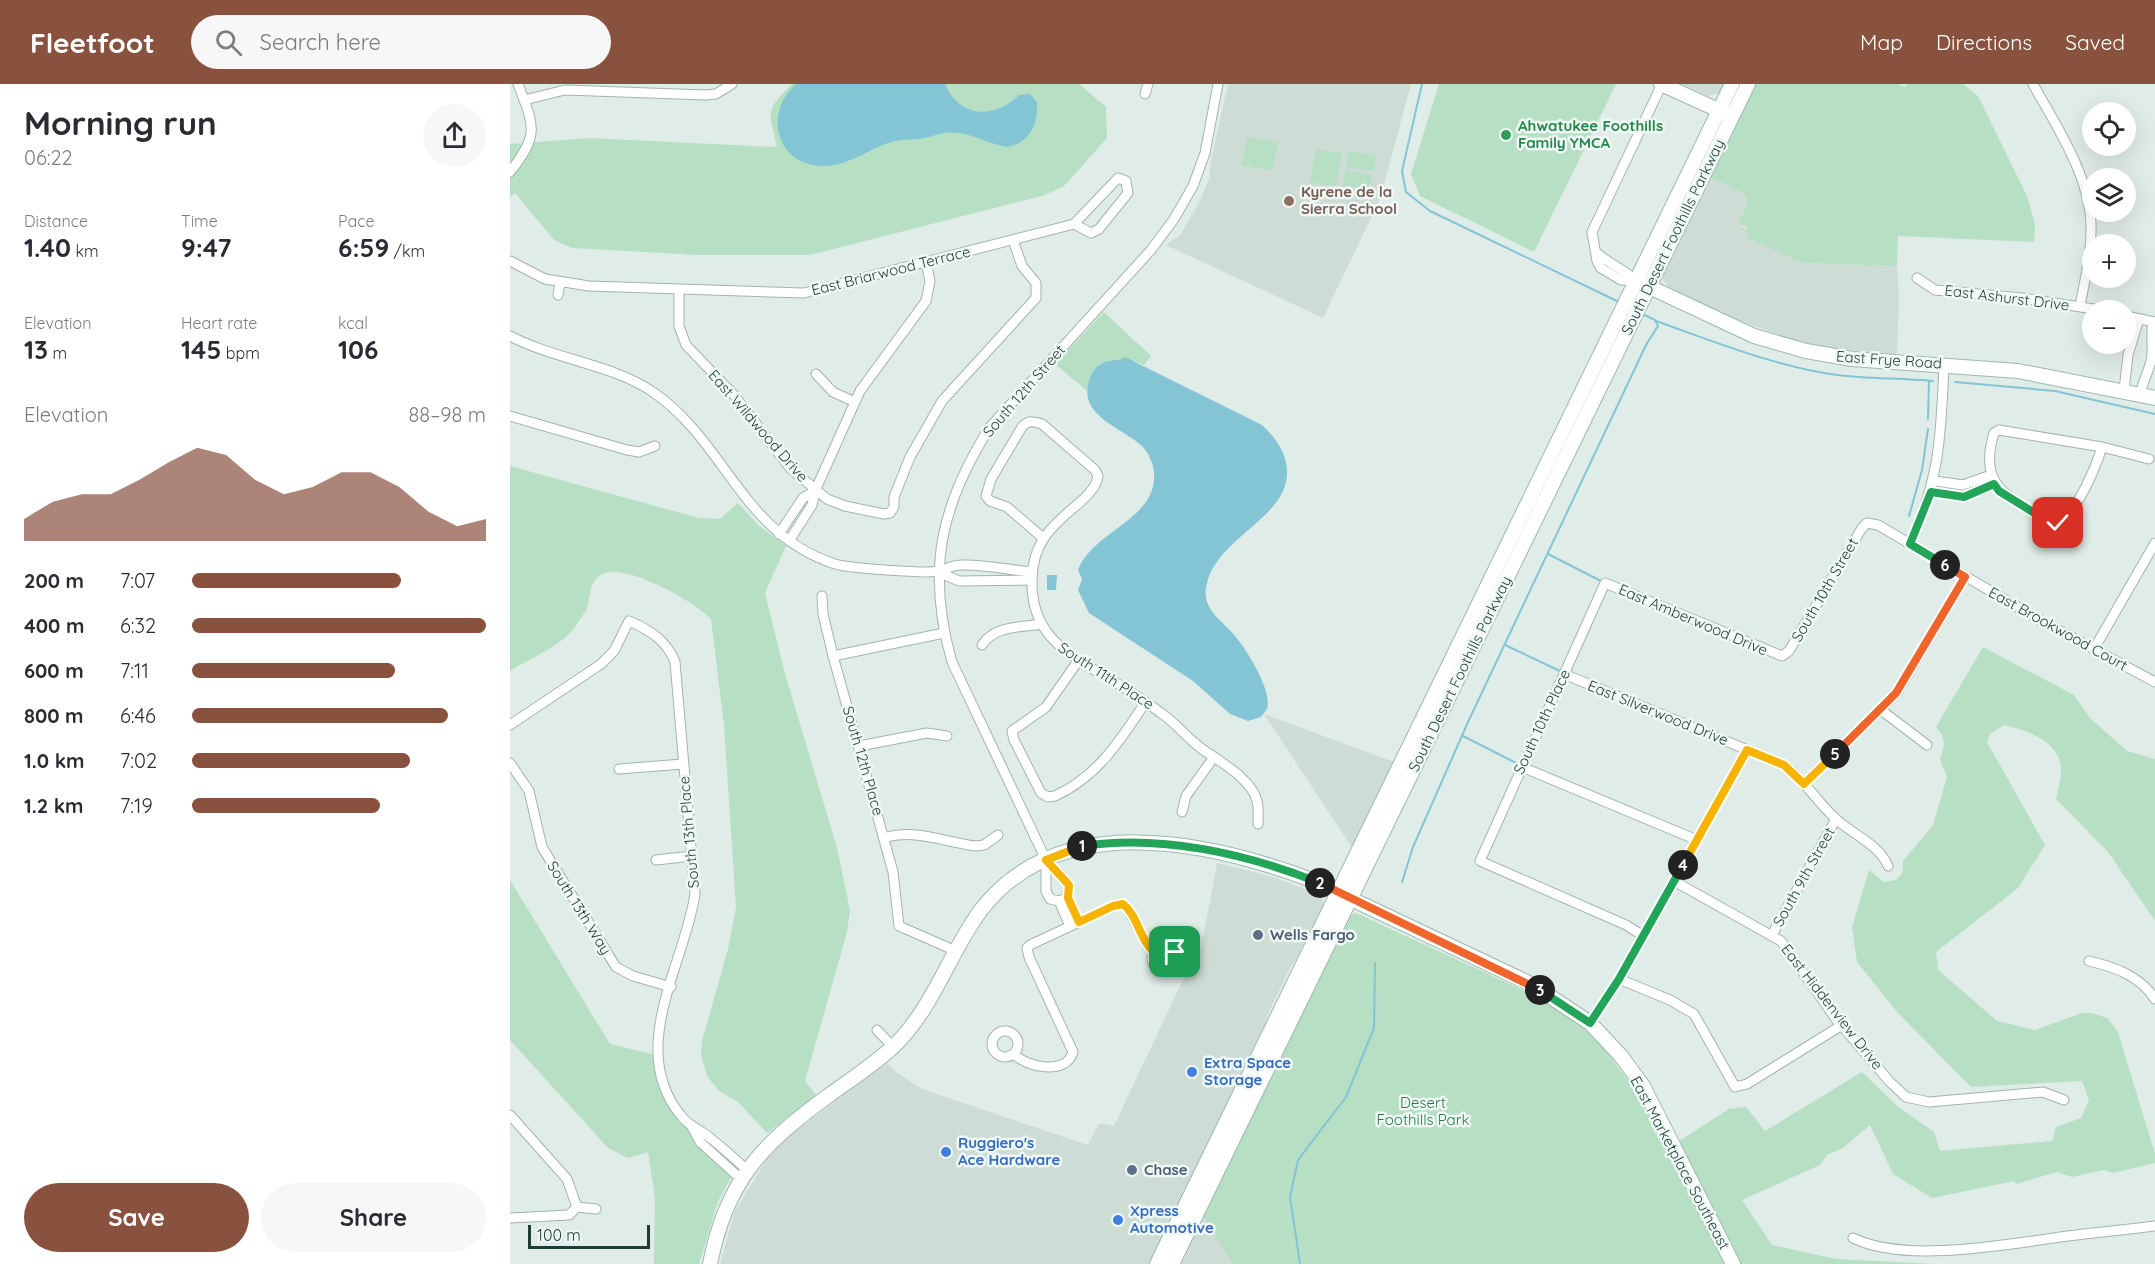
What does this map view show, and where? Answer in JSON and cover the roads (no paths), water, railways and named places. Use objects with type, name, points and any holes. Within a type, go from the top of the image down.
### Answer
[{"type":"street","points":[[510,172],[525,152],[533,131],[518,84]]},
{"type":"street","points":[[524,100],[565,90],[677,89],[716,94],[732,84]]},
{"type":"street","name":"South 12th Street","points":[[1063,900],[1069,890],[1067,881],[1046,860],[963,688],[944,633],[938,572],[941,540],[950,502],[971,457],[990,427],[1151,249],[1183,205],[1205,153],[1218,84]]},
{"type":"street","points":[[1661,84],[1725,114]]},
{"type":"street","name":"East Frye Road","points":[[1661,84],[1593,226],[1597,253],[1608,269],[1628,273],[1636,281],[1728,325],[1792,348],[1852,359],[2018,371],[2124,390],[2155,398]]},
{"type":"street","name":"South Desert Foothills Parkway","points":[[1157,1264],[1531,496],[1630,308],[1649,287],[1725,114],[1732,84]]},
{"type":"street","name":"South Desert Foothills Parkway","points":[[1172,1264],[1544,502],[1630,308],[1636,281],[1725,114],[1748,84]]},
{"type":"street","points":[[2033,84],[2079,171],[2090,209],[2090,246],[2080,306]]},
{"type":"street","name":"East Briarwood Terrace","points":[[510,261],[528,272],[560,283],[804,293],[1074,224],[1110,183],[1118,178],[1126,181],[1128,193],[1099,229],[1091,233],[1074,224]]},
{"type":"street","name":"East Wildwood Drive","points":[[679,289],[681,338],[734,395],[790,468],[814,491],[845,506],[884,514],[890,513],[910,457],[942,402],[1036,298],[1036,283],[1022,266],[1013,240]]},
{"type":"street","points":[[789,541],[812,505],[814,491],[855,402],[872,373],[926,301],[930,281],[926,263]]},
{"type":"street","name":"East Ashurst Drive","points":[[1917,278],[1935,290],[2080,306]]},
{"type":"street","points":[[558,295],[560,283]]},
{"type":"street","points":[[2136,318],[2154,322],[2150,338],[2152,351],[2150,363],[2145,371],[2140,394]]},
{"type":"street","points":[[2136,331],[2139,319]]},
{"type":"street","points":[[510,336],[555,356],[624,376],[662,399],[687,421],[744,499],[779,534],[835,564],[863,568],[938,572],[949,567],[974,565],[1032,576]]},
{"type":"street","points":[[2136,348],[2152,351]]},
{"type":"street","points":[[2124,390],[2131,354]]},
{"type":"street","points":[[1910,544],[1935,481],[1942,425],[1944,364]]},
{"type":"street","points":[[2128,367],[2145,371]]},
{"type":"street","points":[[816,374],[833,392],[855,402]]},
{"type":"street","points":[[518,419],[627,450],[639,452],[655,446]]},
{"type":"street","name":"South 11th Place","points":[[1043,538],[1007,507],[990,501],[986,489],[1022,427],[1034,421],[1042,424],[1095,470],[1098,476],[1094,487],[1052,526],[1043,538],[1032,576],[1033,601],[1041,624],[1064,652],[1159,711],[1214,757],[1236,772],[1257,799],[1258,824]]},
{"type":"street","points":[[2102,447],[2082,492],[2063,520],[2058,523],[2039,516],[1999,491],[1993,480],[1994,433],[1999,430],[2102,447],[2149,459]]},
{"type":"street","points":[[1935,481],[1963,485],[1993,480]]},
{"type":"street","points":[[1931,492],[1964,497],[1993,480]]},
{"type":"street","points":[[779,534],[803,498],[814,491]]},
{"type":"street","points":[[1531,496],[1544,502]]},
{"type":"street","points":[[796,508],[806,515]]},
{"type":"street","name":"East Brookwood Court","points":[[1868,523],[1878,525],[1965,577],[2155,682]]},
{"type":"street","name":"South 10th Street","points":[[1782,656],[1789,651],[1862,528],[1868,523]]},
{"type":"street","points":[[2094,649],[2155,543]]},
{"type":"street","points":[[974,565],[974,582]]},
{"type":"street","points":[[938,572],[949,579],[974,582],[1032,576]]},
{"type":"street","points":[[1804,784],[1881,710],[1906,678],[1965,577]]},
{"type":"street","name":"East Amberwood Drive","points":[[1605,583],[1782,656]]},
{"type":"street","name":"South 10th Place","points":[[1605,583],[1480,861],[1626,925],[1642,935]]},
{"type":"street","name":"South 12th Place","points":[[822,596],[823,614],[833,656],[885,838],[895,882],[899,926],[956,951]]},
{"type":"street","name":"South 13th Place","points":[[510,725],[601,664],[614,651],[628,621],[641,626],[669,646],[675,662],[695,894],[691,916],[658,1031],[657,1062],[667,1095],[691,1125],[700,1143],[744,1175]]},
{"type":"street","points":[[982,645],[989,635],[1002,630],[1041,624]]},
{"type":"street","points":[[833,656],[944,633]]},
{"type":"street","points":[[1078,661],[1046,707],[1012,731],[1014,740],[1041,793],[1048,797],[1064,792],[1097,768],[1112,751],[1145,703]]},
{"type":"street","name":"East Silverwood Drive","points":[[1564,674],[1784,765],[1836,819],[1878,851],[1888,866]]},
{"type":"street","points":[[1881,710],[1927,745]]},
{"type":"street","points":[[859,746],[927,733],[946,736]]},
{"type":"street","points":[[1590,1023],[1619,979],[1747,750]]},
{"type":"street","points":[[1182,812],[1186,796],[1214,757]]},
{"type":"street","name":"South 13th Way","points":[[510,763],[529,791],[542,848],[616,966],[633,976],[670,987]]},
{"type":"street","points":[[619,769],[683,764]]},
{"type":"street","points":[[1522,766],[1697,840]]},
{"type":"street","name":"South 9th Street","points":[[1772,935],[1836,819]]},
{"type":"street","points":[[885,838],[897,834],[914,834],[975,846],[984,845],[998,835]]},
{"type":"street","name":"East Marketplace Southeast","points":[[1046,860],[1083,846],[1131,842],[1195,849],[1258,862],[1338,891],[1533,986],[1590,1023],[1621,1056],[1643,1086],[1733,1264]]},
{"type":"street","points":[[656,860],[692,856]]},
{"type":"street","points":[[710,1264],[723,1211],[744,1175],[789,1126],[893,1047],[918,1015],[983,908],[1014,878],[1046,860]]},
{"type":"street","name":"South 12th Street","points":[[1046,860],[1046,891],[1050,899],[1063,900]]},
{"type":"street","name":"East Hiddenview Drive","points":[[1674,881],[1772,935],[1788,950],[1842,1025],[1898,1091],[1916,1101],[1929,1102],[2043,1092],[2064,1100]]},
{"type":"street","name":"South 12th Street","points":[[1063,900],[1074,924]]},
{"type":"street","points":[[1014,1053],[1019,1060],[1047,1067],[1062,1063],[1072,1057],[1073,1048],[1029,957],[1028,948],[1074,924],[1113,906],[1123,904],[1130,911],[1147,945],[1154,952]]},
{"type":"street","points":[[2089,961],[2119,969],[2133,977],[2155,999]]},
{"type":"street","points":[[1619,979],[1670,1000],[1694,1014],[1735,1087],[1747,1084],[1842,1025]]},
{"type":"street","points":[[878,1030],[893,1047]]},
{"type":"street","points":[[510,1115],[567,1179],[577,1207]]},
{"type":"street","points":[[577,1207],[596,1209]]},
{"type":"street","points":[[510,1218],[569,1215],[577,1207]]},
{"type":"street","points":[[1853,1238],[1868,1248],[1951,1254],[2155,1226]]},
{"type":"water","points":[[796,84],[945,84],[960,104],[979,112],[999,108],[1010,103],[1019,95],[1030,94],[1037,102],[1036,118],[1031,131],[1022,141],[1007,147],[969,135],[945,133],[894,141],[841,163],[823,166],[807,163],[794,157],[785,147],[780,135],[778,122],[780,109],[786,96]]},
{"type":"water","points":[[1125,357],[1262,425],[1277,442],[1285,457],[1286,481],[1280,497],[1214,566],[1206,592],[1209,607],[1240,642],[1263,682],[1268,702],[1267,709],[1261,717],[1248,721],[1230,714],[1193,681],[1089,613],[1078,590],[1082,579],[1078,570],[1086,556],[1136,514],[1146,502],[1152,488],[1154,472],[1143,447],[1106,422],[1091,406],[1088,397],[1089,381],[1096,368],[1106,362]]},
{"type":"water","points":[[1047,575],[1057,575],[1056,590],[1047,590]]},
{"type":"waterway","points":[[1422,84],[1402,171],[1406,192],[1430,211],[1619,302]]},
{"type":"waterway","points":[[1402,882],[1413,847],[1468,722],[1646,345],[1658,326],[1655,320],[1640,313]]},
{"type":"waterway","points":[[1656,321],[1790,366],[1837,375],[1933,381]]},
{"type":"waterway","points":[[1928,419],[1929,381]]},
{"type":"waterway","points":[[1955,382],[2055,391],[2155,414]]},
{"type":"waterway","points":[[1909,516],[1922,470],[1928,429]]},
{"type":"waterway","points":[[1548,554],[1603,582]]},
{"type":"waterway","points":[[1505,645],[1562,672]]},
{"type":"waterway","points":[[1463,736],[1520,765]]},
{"type":"waterway","points":[[1300,1264],[1290,1197],[1298,1160],[1346,1097],[1374,1028],[1375,963]]},
{"type":"place","name":"Ahwatukee Foothills Family YMCA","points":[[1506,135]]},
{"type":"place","name":"Kyrene de la Sierra School","points":[[1289,201]]},
{"type":"place","name":"Wells Fargo","points":[[1258,935]]},
{"type":"place","name":"Extra Space Storage","points":[[1192,1072]]},
{"type":"place","name":"Ruggiero's Ace Hardware","points":[[946,1152]]},
{"type":"place","name":"Chase","points":[[1132,1170]]},
{"type":"place","name":"Xpress Automotive","points":[[1118,1220]]},
{"type":"park label","name":"Desert Foothills Park","points":[[1423,1112]]}]
